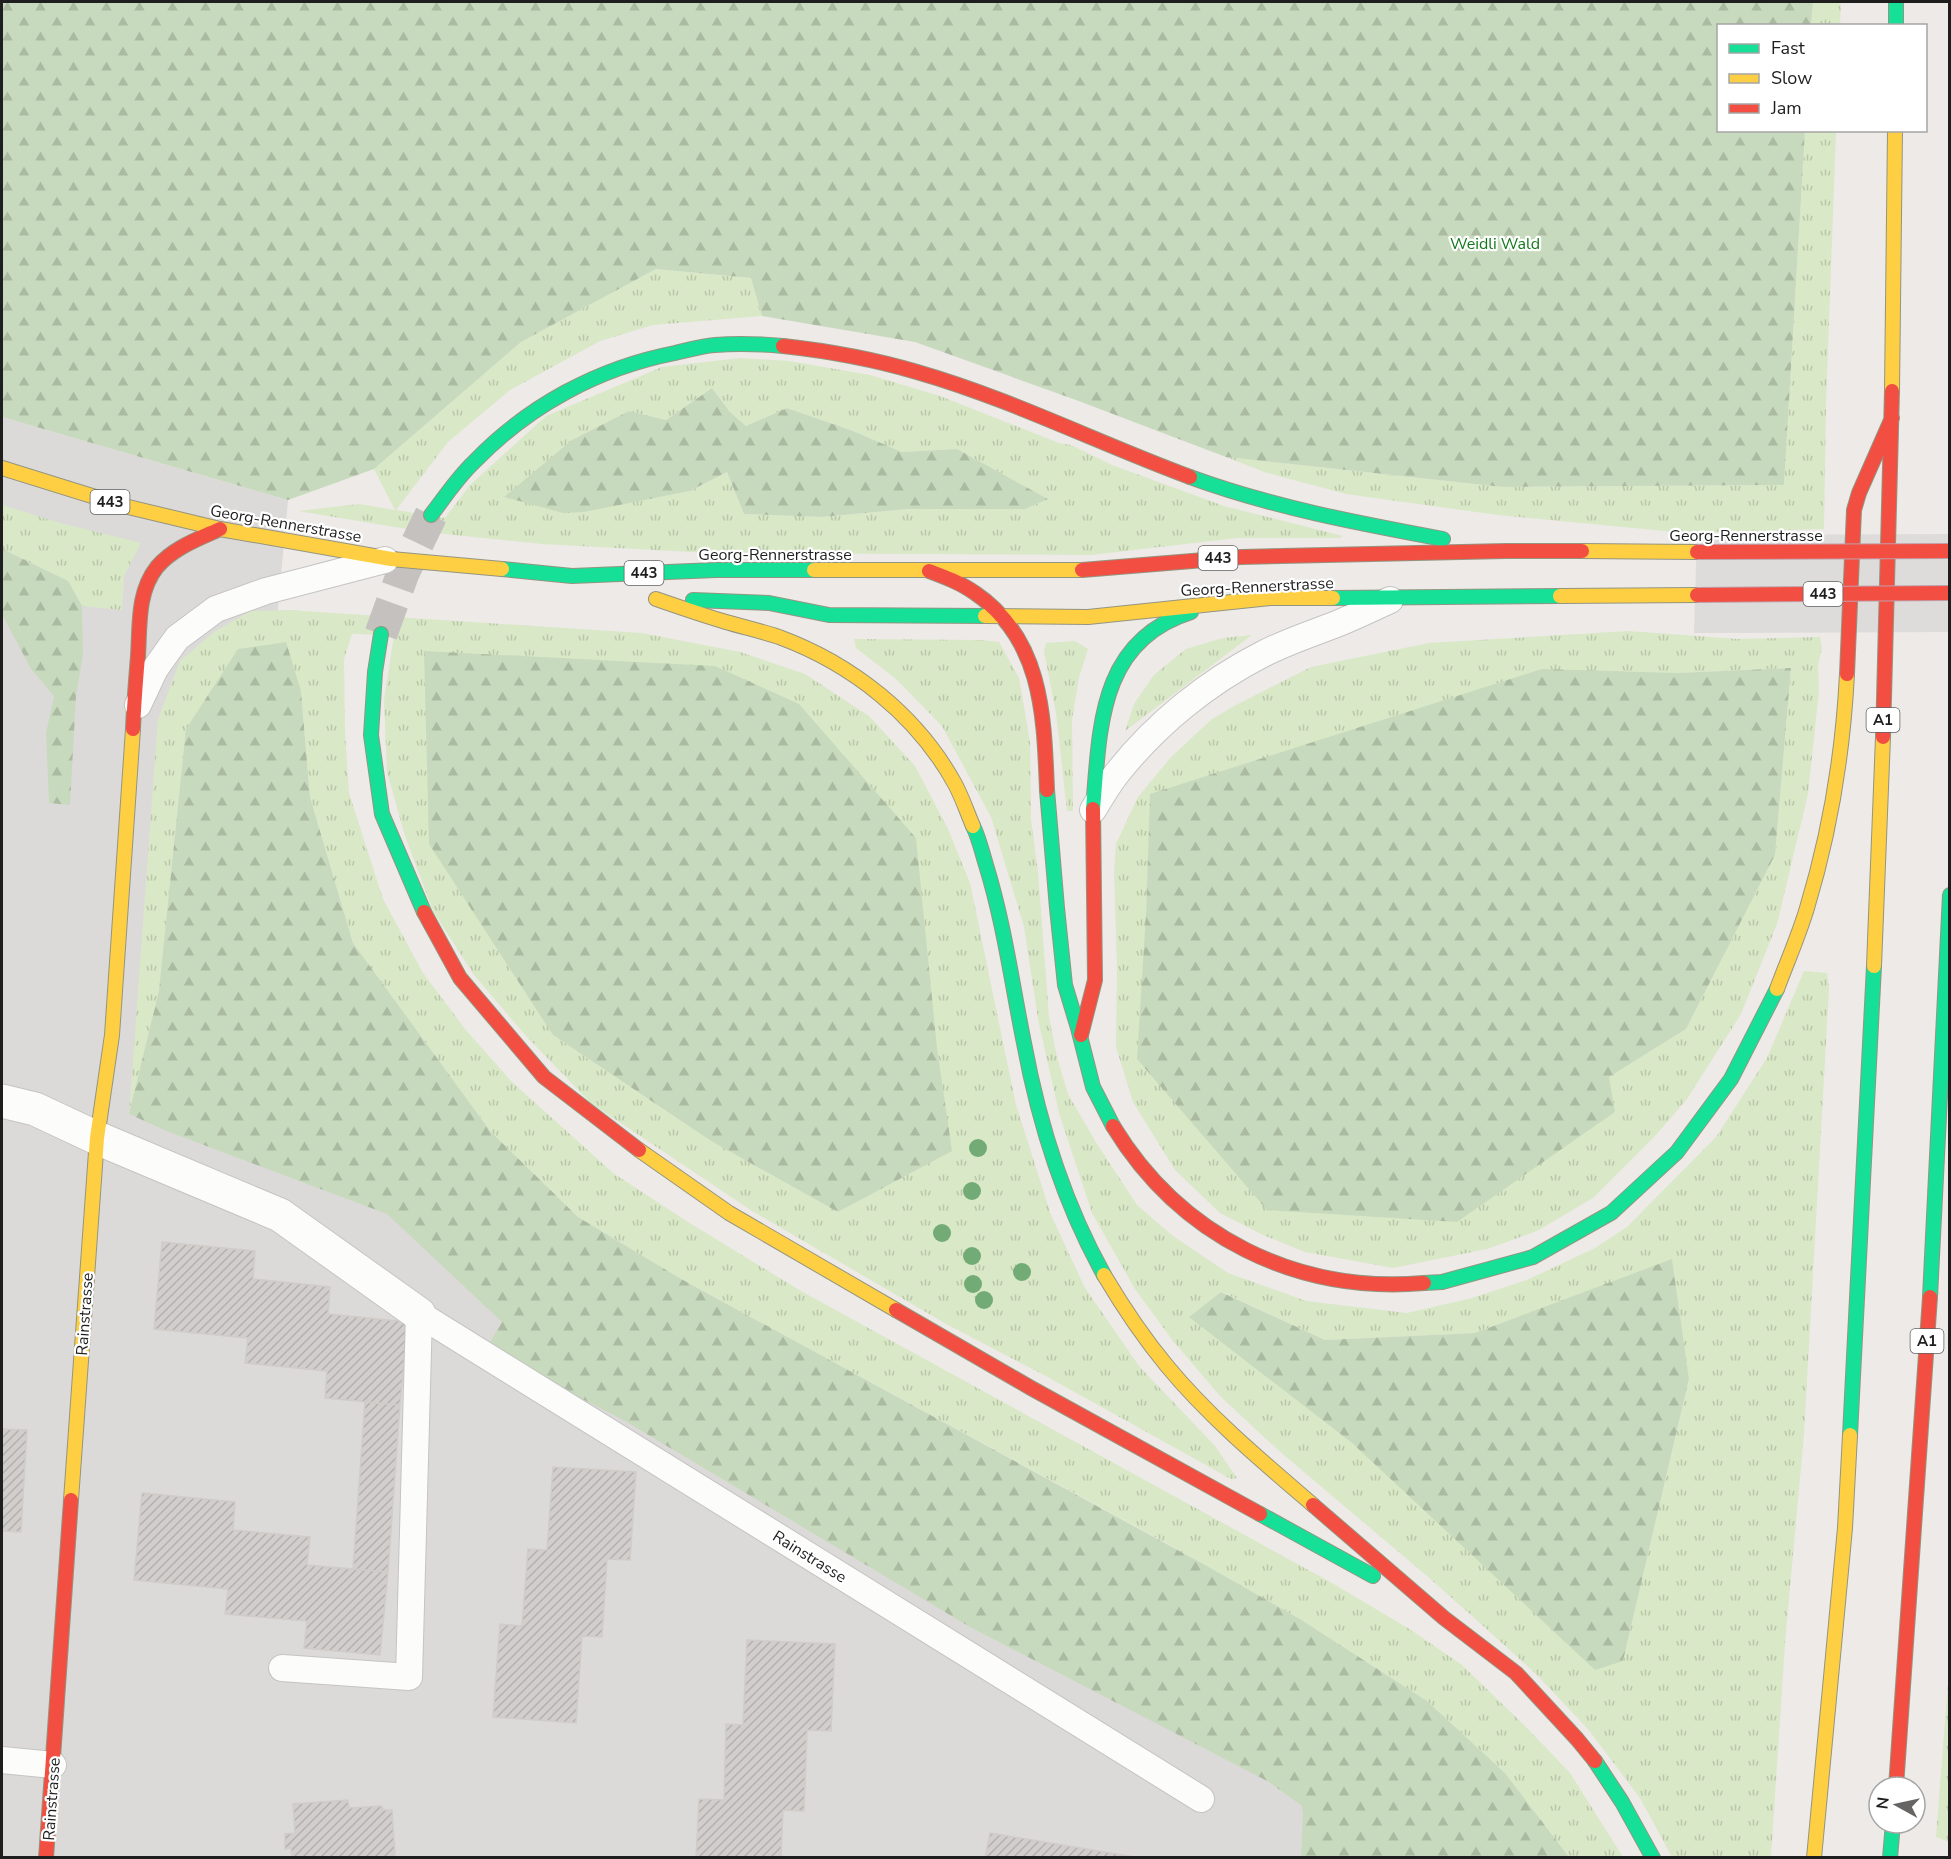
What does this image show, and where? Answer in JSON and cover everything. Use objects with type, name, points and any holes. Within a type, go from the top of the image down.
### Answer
[{"type":"main road","points":[[1896,2],[1896,24]]},
{"type":"main road","name":"A1","points":[[1814,1857],[1845,1528],[1881,795],[1892,418],[1895,132]]},
{"type":"main road","points":[[431,515],[471,464],[513,425],[569,389],[641,359],[713,345],[767,344],[830,352],[904,367],[980,392],[1169,470],[1265,501],[1340,519],[1506,551]]},
{"type":"main road","points":[[929,571],[969,589],[1002,616],[1017,638],[1034,672],[1044,736],[1065,984],[1096,1095],[1123,1143],[1159,1186],[1194,1220],[1255,1256],[1300,1274],[1351,1284],[1421,1285],[1450,1281],[1483,1274],[1539,1254],[1569,1240],[1640,1190],[1677,1152],[1712,1110],[1764,1023],[1787,968],[1819,872],[1844,729],[1855,503],[1892,418]]},
{"type":"main road","name":"Georg-Rennerstrasse","points":[[2,468],[124,506],[220,530],[391,559],[572,576],[716,570],[1103,569],[1241,557],[1506,551],[1950,551]]},
{"type":"main road","points":[[97,1138],[112,1035],[141,604],[146,586],[161,562],[196,540],[220,530]]},
{"type":"main road","name":"Georg-Rennerstrasse","points":[[572,576],[614,588]]},
{"type":"main road","name":"Georg-Rennerstrasse","points":[[1444,1617],[1254,1454],[1197,1398],[1169,1368],[1146,1338],[1101,1270],[1083,1236],[1048,1145],[1035,1095],[1005,942],[985,857],[965,806],[933,750],[911,723],[887,700],[862,681],[807,650],[763,631],[736,625],[651,598],[769,603],[829,615],[1088,617],[1270,598],[1950,592]]},
{"type":"main road","points":[[1081,1035],[1095,980],[1093,810],[1100,725],[1112,681],[1125,659],[1144,637],[1175,617],[1218,603]]},
{"type":"main road","points":[[381,634],[375,672],[371,735],[382,814],[418,902],[460,978],[544,1077],[618,1135],[729,1213],[1031,1388],[1349,1562],[1444,1617],[1514,1672],[1585,1748],[1636,1824],[1653,1857]]},
{"type":"main road","name":"A1","points":[[1897,1775],[1931,1280],[1950,895]]},
{"type":"main road","name":"Rainstrasse","points":[[46,1857],[97,1138]]},
{"type":"main road","points":[[1890,1857],[1892,1835]]},
{"type":"street","points":[[2,1101],[35,1109],[97,1138]]},
{"type":"street","name":"Rainstrasse","points":[[97,1138],[280,1215],[419,1314]]},
{"type":"lane","points":[[135,711],[155,669],[177,638],[216,609],[266,591],[391,559]]},
{"type":"lane","points":[[1093,810],[1118,772],[1142,745],[1171,716],[1206,689],[1262,654],[1398,596]]},
{"type":"lane","points":[[282,1668],[409,1677],[419,1314]]},
{"type":"lane","name":"Rainstrasse","points":[[419,1314],[1201,1799]]},
{"type":"lane","points":[[2,1760],[53,1765]]},
{"type":"shaded area","points":[[2,417],[288,500],[263,769],[416,1124],[1502,1857],[2,1857]]},
{"type":"green space","name":"Weidli Wald","points":[[2,2],[1813,2],[1811,24],[1717,24],[1717,132],[1805,132],[1784,485],[1503,487],[1226,457],[915,342],[762,316],[751,278],[656,269],[521,342],[374,469],[288,500],[2,417]]},
{"type":"green space","points":[[1813,2],[1841,2],[1840,24],[1811,24]]},
{"type":"green space","points":[[1805,132],[1836,132],[1824,529],[1686,533],[1498,515],[1346,494],[1267,473],[1226,457],[1503,487],[1784,485]]},
{"type":"green space","points":[[656,269],[751,278],[762,316],[653,325],[600,341],[510,390],[448,442],[396,510],[445,518],[470,485],[546,416],[662,367],[740,358],[789,361],[870,375],[940,396],[1059,443],[1071,445],[1112,465],[1224,506],[1343,536],[1339,538],[1237,538],[1091,555],[710,553],[542,544],[425,532],[298,511],[359,504],[395,510],[374,469],[521,342]],"holes":[[[712,388],[730,412],[746,426],[787,408],[853,431],[902,452],[957,449],[1048,499],[1025,509],[909,509],[821,517],[744,514],[727,472],[690,491],[649,499],[572,440],[629,411],[666,420]]]},
{"type":"green space","points":[[712,388],[730,412],[746,426],[787,408],[853,431],[902,452],[957,449],[1048,499],[1025,509],[909,509],[821,517],[744,514],[727,472],[690,491],[584,512],[563,513],[504,497],[572,440],[629,411],[666,420]]},
{"type":"green space","points":[[2,505],[57,522],[141,543],[124,576],[122,610],[82,606],[68,581],[2,549]]},
{"type":"green space","points":[[2,549],[68,581],[82,606],[83,655],[76,696],[70,805],[49,803],[46,733],[54,696],[31,669],[2,616]]},
{"type":"green space","points":[[288,610],[642,633],[740,652],[805,674],[869,716],[915,766],[948,829],[970,883],[1016,1105],[1051,1215],[1085,1288],[1139,1366],[1215,1446],[1237,1478],[1231,1479],[1044,1375],[948,1325],[752,1211],[591,1103],[527,1037],[474,975],[433,911],[405,836],[387,772],[384,700],[394,635],[352,634],[344,659],[349,793],[383,899],[423,973],[465,1029],[511,1081],[613,1173],[688,1222],[801,1291],[1332,1583],[1411,1630],[1462,1665],[1570,1773],[1623,1857],[1569,1857],[1505,1773],[1427,1701],[1300,1619],[1168,1544],[683,1280],[578,1217],[491,1132],[353,943],[310,797],[301,691],[186,729],[159,991],[129,1114],[158,719],[180,661],[214,632],[251,611]],"holes":[[[553,1035],[937,1048],[951,1151],[838,1212],[711,1141]]]},
{"type":"green space","points":[[1629,631],[1738,639],[1820,637],[1822,648],[1818,666],[1819,691],[1808,794],[1777,924],[1741,1014],[1687,1099],[1657,1134],[1593,1198],[1537,1231],[1487,1249],[1393,1268],[1305,1252],[1263,1235],[1220,1213],[1175,1170],[1133,1102],[1116,1047],[1117,967],[1114,873],[1116,844],[1138,797],[1171,757],[1212,719],[1311,667],[1429,643]],"holes":[[[1791,668],[1775,855],[1686,1029],[1609,1077],[1146,914],[1151,794],[1676,673]]]},
{"type":"green space","points":[[1252,635],[1125,731],[1134,704],[1154,675],[1186,649],[1223,638]]},
{"type":"green space","points":[[854,639],[999,642],[1019,678],[1030,742],[1031,819],[1038,872],[1049,1017],[1057,1057],[1068,1094],[1137,1205],[1173,1236],[1228,1273],[1306,1301],[1407,1313],[1472,1298],[1527,1280],[1595,1248],[1627,1227],[1716,1137],[1767,1058],[1804,971],[1827,973],[1829,989],[1804,1434],[1785,1643],[1771,1857],[1672,1857],[1640,1798],[1588,1729],[1536,1674],[1427,1576],[1278,1450],[1220,1396],[1173,1341],[1135,1289],[1092,1213],[1059,1113],[1038,1019],[1024,927],[991,817],[942,726],[896,679],[856,648]],"holes":[[[1672,1260],[1689,1380],[1623,1661],[1190,1316],[1222,1292],[1325,1340],[1475,1333]]]},
{"type":"green space","points":[[1075,641],[1088,649],[1079,677],[1072,720],[1073,811],[1067,811],[1056,713],[1044,651],[1046,643]]},
{"type":"green space","points":[[286,642],[301,691],[310,797],[353,943],[491,1132],[578,1217],[683,1280],[1300,1619],[1427,1701],[1505,1773],[1569,1857],[1301,1857],[1302,1806],[1269,1782],[970,1627],[625,1421],[486,1349],[502,1322],[387,1214],[164,1130],[129,1114],[159,991],[186,729],[238,649]]},
{"type":"green space","points":[[424,651],[715,666],[799,704],[916,838],[937,1048],[952,1151],[838,1212],[711,1141],[553,1035],[429,844]]},
{"type":"green space","points":[[1791,668],[1775,855],[1686,1029],[1609,1077],[1615,1112],[1457,1222],[1267,1210],[1137,1059],[1146,914],[1150,794],[1542,669],[1676,673]]},
{"type":"green space","points":[[1672,1259],[1689,1379],[1623,1661],[1595,1670],[1352,1443],[1189,1317],[1221,1292],[1325,1340],[1475,1333]]},
{"type":"green space","points":[[1949,1670],[1950,1842],[1936,1837]]},
{"type":"pier","points":[[1949,534],[1949,632],[1694,633],[1697,535]]},
{"type":"building","points":[[162,1242],[255,1251],[253,1279],[330,1287],[328,1314],[408,1322],[400,1405],[325,1398],[327,1371],[245,1363],[248,1338],[154,1329]]},
{"type":"building","points":[[365,1402],[400,1405],[388,1572],[353,1569]]},
{"type":"building","points":[[2,1429],[27,1430],[21,1532],[2,1531]]},
{"type":"building","points":[[553,1467],[636,1472],[630,1560],[607,1559],[602,1637],[582,1636],[576,1723],[493,1717],[500,1624],[522,1626],[528,1549],[547,1550]]},
{"type":"building","points":[[142,1493],[235,1502],[233,1530],[310,1537],[307,1565],[388,1572],[380,1655],[304,1648],[307,1621],[225,1614],[228,1589],[134,1580]]},
{"type":"building","points":[[747,1640],[835,1644],[831,1731],[807,1730],[804,1811],[783,1810],[781,1858],[696,1858],[699,1799],[724,1800],[726,1724],[743,1725]]},
{"type":"building","points":[[348,1800],[349,1808],[382,1806],[383,1810],[392,1810],[395,1855],[391,1858],[292,1858],[291,1848],[285,1849],[285,1834],[295,1833],[293,1804]]},
{"type":"building","points":[[990,1833],[1134,1857],[1134,1858],[985,1858]]},
{"type":"tunnel","points":[[381,634],[403,573],[431,515]]},
{"type":"traffic: fast","points":[[1896,2],[1896,24]]},
{"type":"traffic: fast","points":[[431,515],[474,462],[517,423],[566,392],[592,379],[646,360],[705,346],[724,344],[783,346]]},
{"type":"traffic: fast","points":[[1190,477],[1283,506],[1443,539]]},
{"type":"traffic: fast","points":[[502,569],[572,576],[716,570],[814,570]]},
{"type":"traffic: fast","points":[[1333,598],[1560,596]]},
{"type":"traffic: fast","points":[[693,600],[769,603],[829,615],[985,616]]},
{"type":"traffic: fast","points":[[1093,809],[1103,719],[1110,691],[1121,666],[1137,644],[1160,626],[1191,612]]},
{"type":"traffic: fast","points":[[381,634],[375,672],[371,735],[382,814],[424,912]]},
{"type":"traffic: fast","points":[[1047,790],[1065,985],[1093,1087],[1113,1126]]},
{"type":"traffic: fast","points":[[973,826],[998,909],[1030,1073],[1045,1133],[1077,1220],[1104,1275]]},
{"type":"traffic: fast","points":[[1930,1297],[1950,895]]},
{"type":"traffic: fast","points":[[1850,1435],[1874,966]]},
{"type":"traffic: fast","points":[[1424,1283],[1442,1282],[1533,1257],[1611,1213],[1677,1152],[1731,1079],[1777,989]]},
{"type":"traffic: fast","points":[[1260,1514],[1373,1576]]},
{"type":"traffic: fast","points":[[1595,1761],[1622,1802],[1653,1858]]},
{"type":"traffic: fast","points":[[1890,1858],[1892,1835]]},
{"type":"traffic: slow","points":[[1892,391],[1895,132]]},
{"type":"traffic: slow","points":[[2,468],[124,506],[220,529],[391,559],[502,569]]},
{"type":"traffic: slow","points":[[1582,551],[1697,552]]},
{"type":"traffic: slow","points":[[814,570],[1082,570]]},
{"type":"traffic: slow","points":[[1560,596],[1697,595]]},
{"type":"traffic: slow","points":[[985,616],[1088,617],[1270,598],[1333,598]]},
{"type":"traffic: slow","points":[[656,599],[779,637],[806,648],[857,677],[902,714],[940,759],[955,784],[973,826]]},
{"type":"traffic: slow","points":[[1777,989],[1804,918],[1829,821],[1839,763],[1847,674]]},
{"type":"traffic: slow","points":[[97,1138],[112,1035],[133,729]]},
{"type":"traffic: slow","points":[[1874,966],[1883,737]]},
{"type":"traffic: slow","points":[[71,1500],[97,1138]]},
{"type":"traffic: slow","points":[[639,1150],[729,1213],[896,1310]]},
{"type":"traffic: slow","points":[[1104,1275],[1158,1355],[1201,1404],[1237,1439],[1313,1505]]},
{"type":"traffic: slow","points":[[1814,1858],[1845,1528],[1850,1435]]},
{"type":"traffic: jam","points":[[783,346],[867,359],[952,383],[1190,477]]},
{"type":"traffic: jam","points":[[1883,737],[1892,391]]},
{"type":"traffic: jam","points":[[1847,674],[1854,510],[1859,493],[1892,418]]},
{"type":"traffic: jam","points":[[133,729],[140,621],[146,587],[157,567],[170,554],[220,529]]},
{"type":"traffic: jam","points":[[1082,570],[1241,557],[1582,551]]},
{"type":"traffic: jam","points":[[1697,552],[1950,551]]},
{"type":"traffic: jam","points":[[929,571],[959,583],[975,593],[997,612],[1015,633],[1027,656],[1041,708],[1047,790]]},
{"type":"traffic: jam","points":[[1697,595],[1950,593]]},
{"type":"traffic: jam","points":[[1081,1035],[1095,980],[1093,809]]},
{"type":"traffic: jam","points":[[424,912],[460,978],[544,1077],[639,1150]]},
{"type":"traffic: jam","points":[[1113,1126],[1140,1165],[1172,1198],[1207,1227],[1246,1250],[1287,1267],[1331,1279],[1377,1284],[1424,1283]]},
{"type":"traffic: jam","points":[[1897,1775],[1930,1297]]},
{"type":"traffic: jam","points":[[896,1310],[1031,1388],[1260,1514]]},
{"type":"traffic: jam","points":[[46,1858],[71,1500]]},
{"type":"traffic: jam","points":[[1313,1505],[1444,1618],[1516,1673],[1595,1761]]}]
